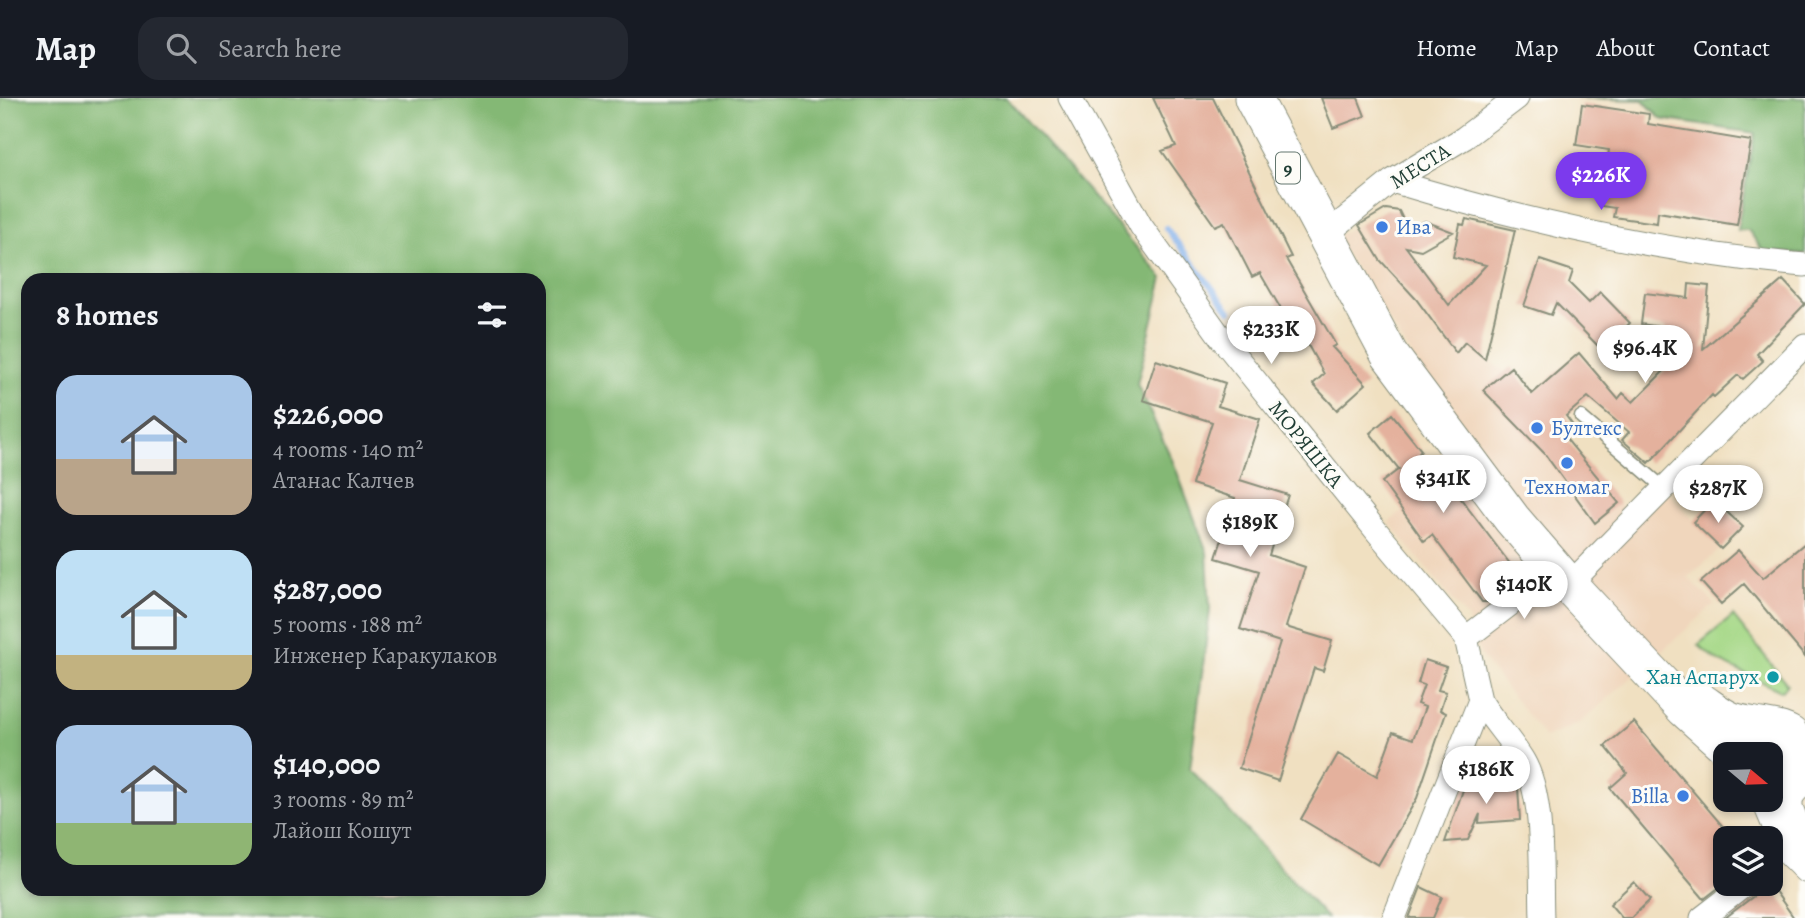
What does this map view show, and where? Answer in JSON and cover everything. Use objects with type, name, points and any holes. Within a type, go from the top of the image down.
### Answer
[{"type":"main road","name":"9","points":[[1253,98],[1389,354],[1512,519],[1604,625],[1651,658],[1693,696],[1766,742]]},
{"type":"main road","name":"9","points":[[1783,745],[1802,749],[1787,788]]},
{"type":"street","name":"МОРЯШКА","points":[[1070,98],[1141,226],[1222,339],[1466,638]]},
{"type":"street","name":"МЕСТА","points":[[1324,236],[1392,181],[1464,138],[1517,98]]},
{"type":"street","points":[[1392,181],[1620,239],[1689,252],[1805,265]]},
{"type":"street","points":[[1542,918],[1536,804],[1531,779],[1522,758],[1480,699],[1466,638],[1562,577],[1665,489],[1805,345]]},
{"type":"street","points":[[1394,918],[1480,699]]},
{"type":"street","points":[[1787,788],[1791,807],[1787,852],[1805,871]]},
{"type":"street","points":[[1702,918],[1730,896]]},
{"type":"lane","points":[[1581,417],[1665,489]]},
{"type":"shaded area","points":[[1359,224],[1379,260],[1416,299],[1446,344],[1456,352],[1465,342],[1505,372],[1483,390],[1544,453],[1595,522],[1619,503],[1632,522],[1665,489],[1721,549],[1688,577],[1715,604],[1580,723],[1545,738],[1481,656],[1468,619],[1389,522],[1475,453],[1335,237]]},
{"type":"green space","points":[[0,98],[1007,98],[1163,278],[1137,384],[1174,464],[1207,552],[1210,610],[1190,769],[1327,918],[0,918]]},
{"type":"green space","points":[[1577,98],[1805,98],[1805,254],[1764,252],[1748,230],[1737,230],[1755,133],[1661,119],[1643,100]]},
{"type":"green space","points":[[1733,616],[1787,684],[1781,691],[1718,661],[1698,645]]},
{"type":"building","points":[[1153,98],[1213,98],[1291,257],[1286,259],[1336,345],[1332,347],[1366,384],[1337,410],[1313,384],[1324,374],[1294,320],[1289,323],[1260,273],[1252,277],[1224,222],[1215,226],[1162,151],[1176,146]]},
{"type":"building","points":[[1321,98],[1358,98],[1365,116],[1333,128]]},
{"type":"building","points":[[1582,104],[1649,114],[1648,124],[1751,141],[1737,225],[1658,212],[1657,223],[1613,217],[1615,208],[1601,206],[1609,150],[1576,145]]},
{"type":"building","points":[[1386,209],[1399,211],[1407,228],[1425,221],[1453,232],[1421,250],[1406,247],[1449,305],[1486,265],[1453,257],[1460,224],[1464,225],[1466,219],[1515,230],[1485,359],[1465,342],[1456,353],[1416,299],[1380,260],[1359,225]]},
{"type":"building","points":[[1540,260],[1573,271],[1569,283],[1589,303],[1600,292],[1630,323],[1602,350],[1556,303],[1551,315],[1524,306]]},
{"type":"building","points":[[1783,280],[1805,304],[1757,354],[1763,361],[1743,379],[1738,375],[1714,397],[1712,395],[1649,463],[1622,440],[1629,432],[1588,397],[1566,416],[1574,427],[1563,435],[1619,503],[1595,523],[1544,453],[1483,390],[1511,367],[1532,394],[1579,353],[1618,399],[1623,393],[1633,402],[1679,356],[1666,328],[1641,324],[1645,293],[1688,298],[1689,284],[1709,286],[1703,349]]},
{"type":"building","points":[[1156,360],[1225,383],[1218,406],[1260,419],[1240,480],[1288,495],[1269,555],[1305,567],[1286,627],[1332,641],[1323,671],[1314,668],[1278,781],[1239,768],[1280,642],[1240,629],[1259,571],[1216,558],[1235,498],[1192,484],[1212,422],[1143,400]]},
{"type":"building","points":[[1392,414],[1442,481],[1446,479],[1517,573],[1517,581],[1490,602],[1482,602],[1432,535],[1424,541],[1382,482],[1399,469],[1370,433]]},
{"type":"building","points":[[1714,500],[1743,527],[1721,549],[1693,522]]},
{"type":"building","points":[[1805,543],[1805,657],[1744,584],[1721,604],[1701,582],[1738,550],[1763,578]]},
{"type":"building","points":[[1425,660],[1446,667],[1438,690],[1446,692],[1440,710],[1446,713],[1417,798],[1378,865],[1301,819],[1338,754],[1377,776],[1393,732],[1413,739],[1425,707],[1417,704],[1424,685],[1418,683]]},
{"type":"building","points":[[1634,722],[1723,826],[1713,826],[1713,892],[1704,899],[1610,788],[1627,773],[1605,746]]},
{"type":"building","points":[[1511,770],[1518,787],[1520,820],[1479,823],[1480,814],[1468,840],[1445,842],[1463,790]]},
{"type":"building","points":[[1634,882],[1650,900],[1631,918],[1622,918],[1610,904]]},
{"type":"building","points":[[1421,887],[1442,897],[1433,918],[1409,918]]},
{"type":"building","points":[[1754,896],[1778,896],[1794,918],[1725,918]]},
{"type":"waterway","points":[[1166,228],[1230,311]]},
{"type":"place","name":"Ива","points":[[1382,227]]},
{"type":"place","name":"Бултекс","points":[[1537,428]]},
{"type":"place","name":"Техномаг","points":[[1567,463]]},
{"type":"place","name":"Хан Аспарух","points":[[1773,677]]},
{"type":"place","name":"Billa","points":[[1683,796]]}]
